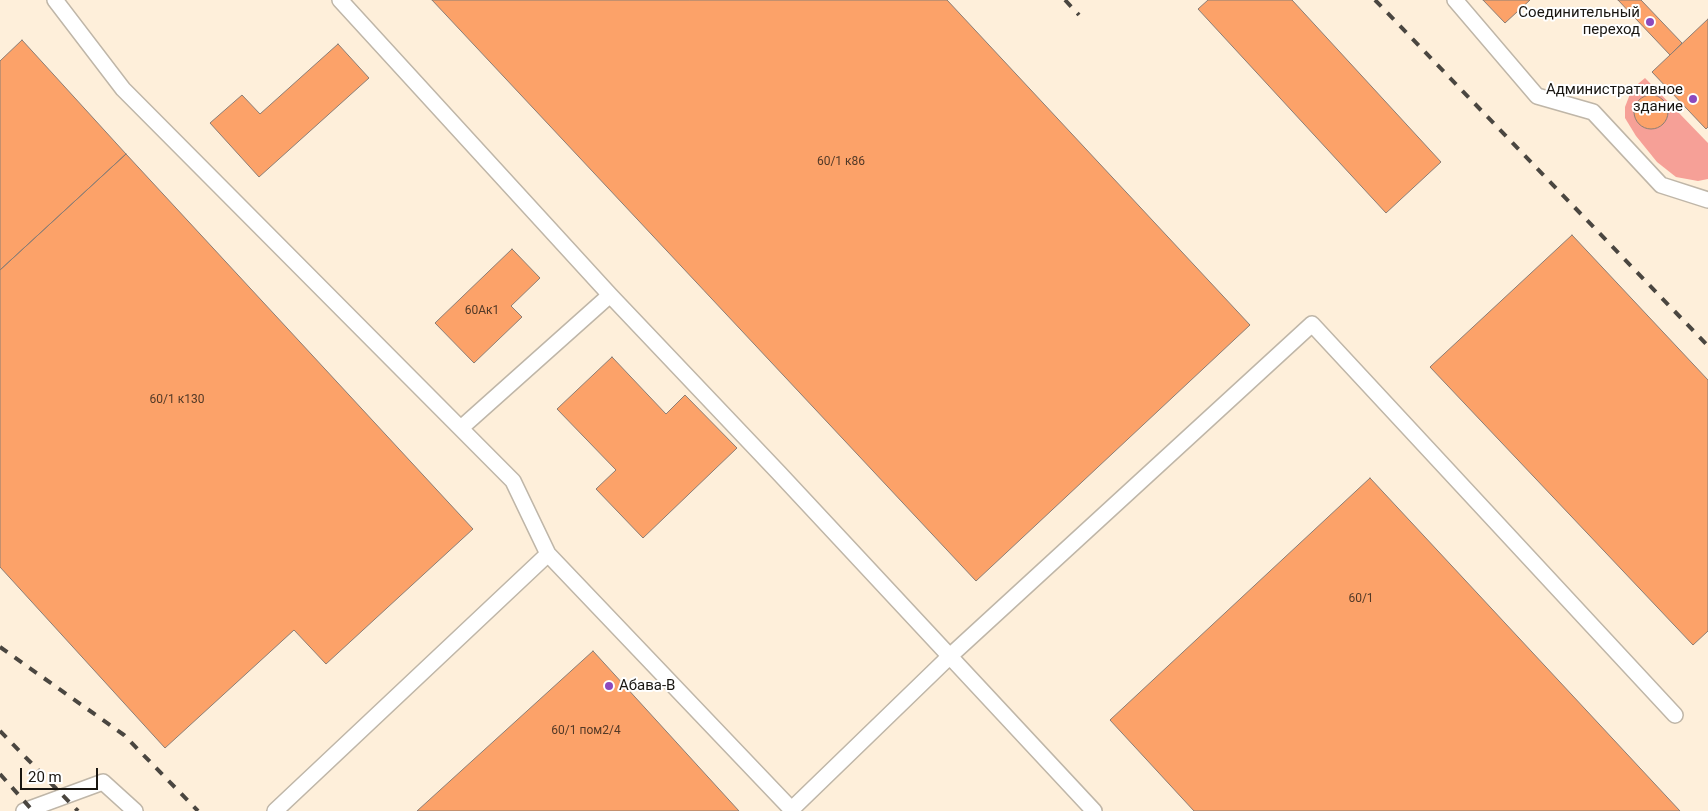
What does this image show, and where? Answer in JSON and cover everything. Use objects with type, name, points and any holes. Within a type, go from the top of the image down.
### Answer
[{"type":"lane","points":[[56,0],[123,89],[513,481],[548,554],[792,810],[950,656],[1312,324],[1675,715]]},
{"type":"lane","points":[[340,0],[610,295],[779,472],[1094,811]]},
{"type":"lane","points":[[1455,0],[1537,96],[1594,112],[1661,185],[1708,200]]},
{"type":"lane","points":[[461,428],[610,295]]},
{"type":"lane","points":[[275,811],[548,554]]},
{"type":"lane","points":[[24,811],[103,782],[136,811]]},
{"type":"shaded area","points":[[0,0],[1708,0],[1708,811],[0,811]]},
{"type":"shaded area","points":[[1645,78],[1708,143],[1708,179],[1698,181],[1676,177],[1657,162],[1636,136],[1625,118],[1625,107],[1632,89]]},
{"type":"building","points":[[432,0],[947,0],[1250,325],[976,581]]},
{"type":"building","points":[[1208,0],[1292,0],[1441,162],[1386,213],[1198,9]]},
{"type":"building","points":[[1483,0],[1530,0],[1505,23]]},
{"type":"building","name":"Соединительный переход","points":[[1618,0],[1641,0],[1682,43],[1670,55]]},
{"type":"building","name":"Административное здание","points":[[1708,19],[1708,127],[1706,129],[1652,72]]},
{"type":"building","points":[[22,40],[126,154],[0,270],[0,61]]},
{"type":"building","points":[[338,44],[369,78],[259,177],[210,123],[242,95],[260,114]]},
{"type":"building","points":[[1651,95],[1658,96],[1663,100],[1667,105],[1667,119],[1663,124],[1658,128],[1651,129],[1644,128],[1639,124],[1635,119],[1634,112],[1635,105],[1639,100],[1644,96]]},
{"type":"building","points":[[126,154],[473,529],[326,664],[294,630],[165,748],[0,567],[0,270]]},
{"type":"building","points":[[1572,235],[1708,380],[1708,631],[1693,645],[1430,367]]},
{"type":"building","points":[[512,249],[540,278],[511,306],[522,317],[474,363],[435,323]]},
{"type":"building","points":[[612,357],[666,414],[685,395],[737,448],[643,538],[596,489],[616,470],[557,409]]},
{"type":"building","points":[[1370,478],[1680,811],[1194,811],[1110,720]]},
{"type":"building","points":[[593,651],[739,811],[417,811]]},
{"type":"railway","points":[[1065,0],[1079,15]]},
{"type":"railway","points":[[1375,0],[1708,346]]},
{"type":"railway","points":[[0,647],[124,735],[198,811]]},
{"type":"railway","points":[[0,731],[78,811]]},
{"type":"railway","points":[[0,774],[33,811]]},
{"type":"place","name":"Соединительный переход","points":[[1650,22]]},
{"type":"place","name":"Административное здание","points":[[1693,99]]},
{"type":"place","name":"Абава-В","points":[[609,686]]}]
